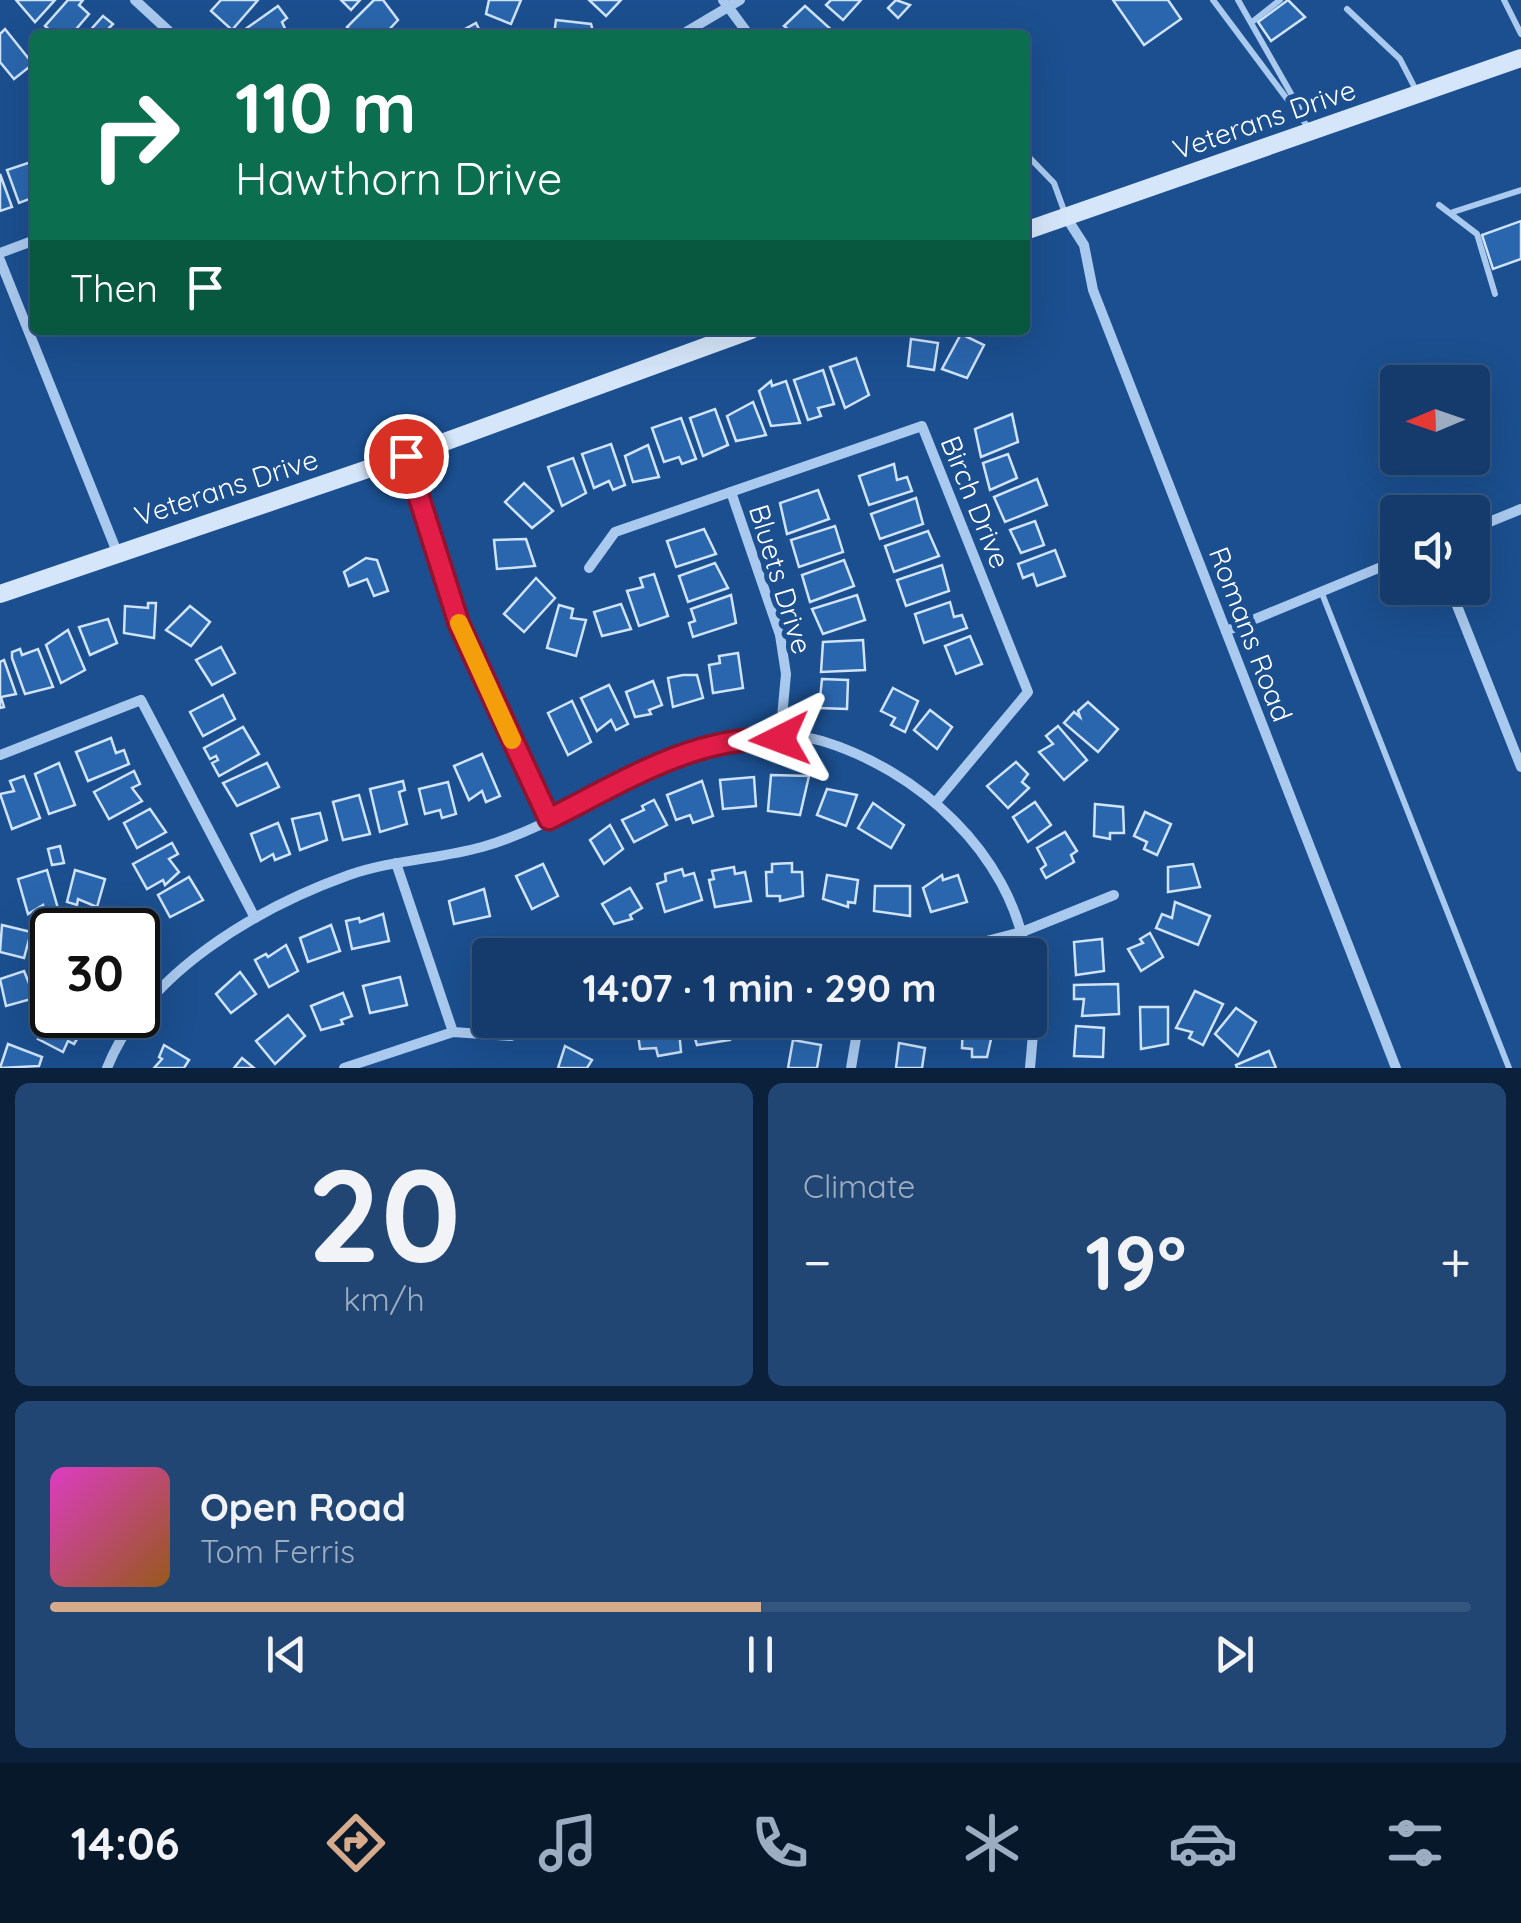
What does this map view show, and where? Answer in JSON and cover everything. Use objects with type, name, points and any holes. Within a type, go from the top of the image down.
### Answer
[{"type":"main road","name":"Veterans Drive","points":[[1030,229],[1521,58]]},
{"type":"main road","name":"Veterans Drive","points":[[0,594],[406,456],[737,335]]},
{"type":"street","points":[[134,0],[168,30]]},
{"type":"street","points":[[688,30],[725,4],[740,0]]},
{"type":"street","points":[[725,4],[745,30]]},
{"type":"street","name":"Romans Road","points":[[1066,217],[1084,244],[1092,290],[1396,1068]]},
{"type":"street","points":[[30,242],[0,256],[30,332]]},
{"type":"street","points":[[31,335],[117,552]]},
{"type":"street","name":"Birch Drive","points":[[589,568],[615,532],[922,426],[1028,692],[936,802]]},
{"type":"street","points":[[406,456],[459,624],[549,819]]},
{"type":"street","name":"Bluets Drive","points":[[731,492],[780,635],[786,674],[780,739]]},
{"type":"street","points":[[1490,522],[1521,509]]},
{"type":"street","points":[[1226,631],[1380,567]]},
{"type":"street","points":[[1457,605],[1521,768]]},
{"type":"street","points":[[0,755],[141,700],[255,918]]},
{"type":"street","points":[[160,991],[211,946],[255,918],[349,875],[482,847],[549,819],[684,751],[747,738],[820,740],[894,773],[950,812],[990,868],[1023,938]]},
{"type":"street","points":[[396,863],[453,1032]]},
{"type":"street","points":[[999,938],[1114,895]]},
{"type":"street","points":[[344,1068],[453,1032],[472,1033]]},
{"type":"street","points":[[107,1068],[124,1038]]},
{"type":"street","points":[[852,1068],[856,1038]]},
{"type":"street","points":[[1030,1068],[1033,1038]]},
{"type":"lane","points":[[1213,0],[1311,132]]},
{"type":"lane","points":[[1238,0],[1311,132]]},
{"type":"lane","points":[[1252,22],[1280,0]]},
{"type":"lane","points":[[1504,0],[1521,34]]},
{"type":"lane","points":[[1347,9],[1400,59],[1418,95]]},
{"type":"lane","points":[[1030,158],[1054,182],[1066,217]]},
{"type":"lane","points":[[1452,213],[1521,190]]},
{"type":"lane","points":[[1439,205],[1477,234],[1495,294]]},
{"type":"lane","points":[[1321,592],[1509,1068]]},
{"type":"building","points":[[16,0],[55,0],[35,22]]},
{"type":"building","points":[[68,0],[83,0],[79,5],[89,14],[75,30],[49,30],[45,26]]},
{"type":"building","points":[[221,0],[258,0],[232,30],[211,11]]},
{"type":"building","points":[[341,0],[360,0],[351,10]]},
{"type":"building","points":[[374,0],[383,0],[398,20],[389,30],[347,27]]},
{"type":"building","points":[[489,0],[521,0],[511,24],[486,14]]},
{"type":"building","points":[[589,0],[621,0],[606,16]]},
{"type":"building","points":[[831,0],[861,0],[843,20],[826,5]]},
{"type":"building","points":[[896,0],[910,5],[898,18],[888,8]]},
{"type":"building","points":[[1113,0],[1168,0],[1181,19],[1144,45]]},
{"type":"building","points":[[1288,0],[1305,17],[1271,41],[1258,22]]},
{"type":"building","points":[[278,6],[287,18],[282,22],[286,30],[244,30]]},
{"type":"building","points":[[805,6],[832,30],[789,30],[784,26]]},
{"type":"building","points":[[103,16],[113,24],[107,30],[90,30]]},
{"type":"building","points":[[556,20],[591,24],[593,30],[555,30]]},
{"type":"building","points":[[5,29],[30,60],[30,66],[14,79],[0,62],[0,34]]},
{"type":"building","points":[[30,162],[30,199],[19,203],[7,170]]},
{"type":"building","points":[[0,174],[12,207],[0,211]]},
{"type":"building","points":[[1521,221],[1521,259],[1493,269],[1482,235]]},
{"type":"building","points":[[960,335],[984,345],[967,378],[942,369]]},
{"type":"building","points":[[911,339],[938,343],[934,370],[908,366]]},
{"type":"building","points":[[856,358],[869,395],[845,408],[830,367]]},
{"type":"building","points":[[823,370],[834,404],[818,408],[821,416],[808,420],[794,380]]},
{"type":"building","points":[[771,381],[772,386],[786,381],[800,423],[771,426],[759,391]]},
{"type":"building","points":[[753,402],[766,435],[736,441],[727,416]]},
{"type":"building","points":[[715,409],[728,445],[703,456],[690,418]]},
{"type":"building","points":[[1012,414],[1018,442],[981,457],[975,429]]},
{"type":"building","points":[[681,418],[696,459],[682,464],[679,457],[664,462],[652,428]]},
{"type":"building","points":[[611,444],[625,485],[613,490],[609,481],[594,488],[582,454]]},
{"type":"building","points":[[648,445],[659,477],[633,482],[625,456]]},
{"type":"building","points":[[1008,454],[1017,478],[990,490],[983,463]]},
{"type":"building","points":[[573,458],[586,493],[562,506],[548,467]]},
{"type":"building","points":[[894,464],[897,480],[907,477],[912,491],[869,505],[859,476]]},
{"type":"building","points":[[1037,479],[1047,505],[1005,522],[994,497]]},
{"type":"building","points":[[524,483],[553,511],[532,528],[505,502]]},
{"type":"building","points":[[818,490],[829,519],[787,534],[780,503]]},
{"type":"building","points":[[916,498],[923,524],[880,539],[871,514]]},
{"type":"building","points":[[1035,521],[1044,545],[1021,553],[1010,530]]},
{"type":"building","points":[[835,526],[843,552],[799,567],[791,540]]},
{"type":"building","points":[[704,529],[716,554],[676,567],[667,541]]},
{"type":"building","points":[[928,531],[939,556],[894,572],[885,546]]},
{"type":"building","points":[[526,539],[535,566],[497,569],[494,540]]},
{"type":"building","points":[[1055,550],[1065,576],[1037,586],[1033,574],[1023,578],[1018,564]]},
{"type":"building","points":[[366,558],[377,560],[388,591],[374,596],[367,579],[349,586],[344,572]]},
{"type":"building","points":[[844,560],[854,586],[810,602],[802,575]]},
{"type":"building","points":[[715,563],[728,588],[688,602],[679,576]]},
{"type":"building","points":[[942,565],[949,591],[906,606],[897,580]]},
{"type":"building","points":[[654,574],[668,616],[639,626],[627,591],[643,587],[640,578]]},
{"type":"building","points":[[536,578],[555,598],[524,632],[504,614]]},
{"type":"building","points":[[731,595],[736,623],[693,637],[689,623],[695,621],[691,609]]},
{"type":"building","points":[[857,595],[865,620],[823,634],[812,609]]},
{"type":"building","points":[[950,602],[954,617],[962,615],[967,628],[924,643],[915,614]]},
{"type":"building","points":[[148,603],[156,603],[154,638],[124,633],[125,606],[148,608]]},
{"type":"building","points":[[621,604],[631,629],[602,636],[594,612]]},
{"type":"building","points":[[559,605],[573,609],[571,618],[586,620],[576,656],[547,648]]},
{"type":"building","points":[[190,606],[210,622],[191,646],[166,630]]},
{"type":"building","points":[[108,619],[117,643],[90,655],[79,627]]},
{"type":"building","points":[[68,630],[85,670],[61,683],[46,645]]},
{"type":"building","points":[[970,636],[982,664],[956,674],[945,646]]},
{"type":"building","points":[[863,640],[865,670],[821,672],[823,642]]},
{"type":"building","points":[[221,647],[235,673],[212,685],[196,660]]},
{"type":"building","points":[[20,649],[22,655],[38,649],[53,687],[25,694],[12,658],[12,652]]},
{"type":"building","points":[[738,653],[743,688],[713,693],[709,665],[720,663],[719,656]]},
{"type":"building","points":[[4,660],[16,694],[1,697],[4,707],[0,708],[0,662]]},
{"type":"building","points":[[697,675],[703,698],[673,707],[668,678]]},
{"type":"building","points":[[822,679],[848,680],[847,709],[819,708]]},
{"type":"building","points":[[653,681],[662,705],[649,710],[651,714],[635,717],[626,692]]},
{"type":"building","points":[[609,685],[628,724],[616,730],[611,720],[597,731],[581,698]]},
{"type":"building","points":[[893,688],[918,701],[905,732],[891,725],[895,718],[881,711]]},
{"type":"building","points":[[223,695],[235,719],[203,736],[190,712]]},
{"type":"building","points":[[572,701],[591,742],[568,755],[548,713]]},
{"type":"building","points":[[1088,702],[1118,729],[1098,752],[1064,723],[1074,712],[1080,717],[1078,711]]},
{"type":"building","points":[[930,710],[952,727],[937,749],[914,730]]},
{"type":"building","points":[[1058,726],[1087,760],[1064,780],[1039,752],[1053,744],[1046,736]]},
{"type":"building","points":[[243,727],[259,754],[219,776],[212,763],[218,760],[216,756],[210,759],[204,748]]},
{"type":"building","points":[[111,738],[116,753],[124,750],[129,764],[88,781],[76,752]]},
{"type":"building","points":[[482,754],[500,796],[486,802],[482,791],[469,800],[454,766]]},
{"type":"building","points":[[1016,762],[1028,774],[1022,782],[1029,788],[1008,808],[987,786]]},
{"type":"building","points":[[59,763],[75,805],[49,814],[35,774]]},
{"type":"building","points":[[267,763],[279,787],[237,806],[223,783]]},
{"type":"building","points":[[134,771],[140,784],[132,788],[142,801],[109,819],[94,792]]},
{"type":"building","points":[[771,775],[809,776],[800,815],[768,811]]},
{"type":"building","points":[[24,776],[40,818],[12,829],[0,794],[14,791],[10,781]]},
{"type":"building","points":[[754,777],[756,806],[723,809],[720,780]]},
{"type":"building","points":[[403,781],[405,790],[399,792],[407,824],[380,832],[370,789]]},
{"type":"building","points":[[702,781],[713,816],[693,823],[690,815],[676,820],[667,795]]},
{"type":"building","points":[[448,782],[456,814],[442,818],[440,810],[425,814],[419,789]]},
{"type":"building","points":[[827,789],[857,795],[846,826],[817,815]]},
{"type":"building","points":[[359,795],[370,834],[343,840],[333,802]]},
{"type":"building","points":[[654,800],[667,825],[634,842],[622,820],[644,810],[642,806]]},
{"type":"building","points":[[1035,802],[1051,825],[1028,842],[1013,817]]},
{"type":"building","points":[[873,803],[904,825],[891,848],[858,828]]},
{"type":"building","points":[[1095,804],[1123,807],[1124,833],[1110,833],[1110,839],[1094,836]]},
{"type":"building","points":[[150,809],[166,832],[137,848],[124,823]]},
{"type":"building","points":[[1145,812],[1171,824],[1157,855],[1144,849],[1147,842],[1134,836]]},
{"type":"building","points":[[320,813],[327,840],[300,850],[292,819]]},
{"type":"building","points":[[278,823],[290,854],[275,860],[273,854],[261,861],[251,834]]},
{"type":"building","points":[[610,825],[623,849],[604,864],[590,840]]},
{"type":"building","points":[[1065,832],[1077,851],[1071,855],[1074,862],[1046,878],[1041,869],[1046,865],[1037,848]]},
{"type":"building","points":[[172,843],[178,854],[169,859],[179,872],[165,885],[163,880],[147,889],[133,864]]},
{"type":"building","points":[[60,846],[64,863],[52,865],[48,849]]},
{"type":"building","points":[[792,863],[792,872],[802,872],[803,896],[780,901],[780,896],[767,896],[766,872],[772,872],[772,864]]},
{"type":"building","points":[[543,864],[558,896],[532,909],[516,876]]},
{"type":"building","points":[[1193,864],[1200,887],[1168,892],[1168,867]]},
{"type":"building","points":[[734,867],[735,874],[745,872],[751,901],[715,907],[709,880],[714,879],[712,871]]},
{"type":"building","points":[[682,869],[684,876],[694,873],[702,900],[665,912],[657,884],[666,881],[665,874]]},
{"type":"building","points":[[47,870],[58,908],[43,905],[30,908],[28,914],[18,879]]},
{"type":"building","points":[[75,870],[105,879],[97,907],[78,899],[77,905],[67,902]]},
{"type":"building","points":[[827,875],[858,880],[855,903],[848,902],[848,907],[823,899]]},
{"type":"building","points":[[942,875],[943,880],[958,875],[967,902],[931,912],[923,888]]},
{"type":"building","points":[[189,877],[203,900],[170,917],[158,895]]},
{"type":"building","points":[[875,886],[910,886],[910,916],[874,911]]},
{"type":"building","points":[[630,888],[642,908],[630,915],[632,919],[614,924],[602,904]]},
{"type":"building","points":[[484,889],[490,916],[454,924],[449,901]]},
{"type":"building","points":[[1175,902],[1210,916],[1198,945],[1156,928],[1162,914],[1172,918]]},
{"type":"building","points":[[383,914],[389,941],[352,949],[346,921],[359,918],[360,922]]},
{"type":"building","points":[[2,925],[30,932],[24,958],[0,952]]},
{"type":"building","points":[[331,925],[340,951],[308,962],[300,938]]},
{"type":"building","points":[[1150,933],[1163,957],[1141,971],[1128,949],[1143,943],[1140,939]]},
{"type":"building","points":[[1102,939],[1104,971],[1076,975],[1074,942]]},
{"type":"building","points":[[286,945],[298,971],[269,987],[255,960]]},
{"type":"building","points":[[24,971],[30,999],[6,1006],[0,979]]},
{"type":"building","points":[[240,972],[256,994],[231,1013],[216,994]]},
{"type":"building","points":[[400,977],[407,1005],[370,1013],[363,986]]},
{"type":"building","points":[[1118,984],[1119,1014],[1082,1016],[1084,999],[1074,999],[1074,985]]},
{"type":"building","points":[[1195,991],[1223,1004],[1203,1045],[1189,1038],[1192,1032],[1176,1028]]},
{"type":"building","points":[[343,993],[352,1016],[341,1020],[343,1024],[321,1030],[311,1006]]},
{"type":"building","points":[[1140,1007],[1168,1007],[1168,1044],[1141,1049]]},
{"type":"building","points":[[1236,1008],[1256,1022],[1238,1056],[1215,1034]]},
{"type":"building","points":[[288,1015],[305,1036],[275,1064],[256,1041]]},
{"type":"building","points":[[1076,1026],[1104,1028],[1103,1057],[1074,1056]]},
{"type":"building","points":[[78,1038],[74,1044],[68,1041],[63,1052],[38,1039]]},
{"type":"building","points":[[639,1038],[680,1038],[681,1052],[658,1056],[656,1048],[640,1049]]},
{"type":"building","points":[[695,1038],[730,1038],[730,1040],[697,1045]]},
{"type":"building","points":[[962,1038],[991,1038],[987,1057],[972,1057],[972,1049],[962,1048]]},
{"type":"building","points":[[793,1040],[821,1045],[817,1068],[788,1068]]},
{"type":"building","points":[[899,1043],[925,1048],[922,1068],[896,1068]]},
{"type":"building","points":[[8,1044],[42,1057],[39,1066],[0,1068]]},
{"type":"building","points":[[164,1045],[189,1060],[184,1068],[154,1068],[162,1059],[159,1057]]},
{"type":"building","points":[[565,1046],[592,1060],[587,1068],[558,1068]]},
{"type":"building","points":[[1269,1051],[1276,1068],[1237,1068],[1236,1065]]},
{"type":"building","points":[[242,1058],[254,1068],[234,1068]]},
{"type":"slow traffic","points":[[459,623],[512,740]]},
{"type":"route","points":[[406,456],[459,624],[549,819],[684,751],[747,738],[780,739]]}]
